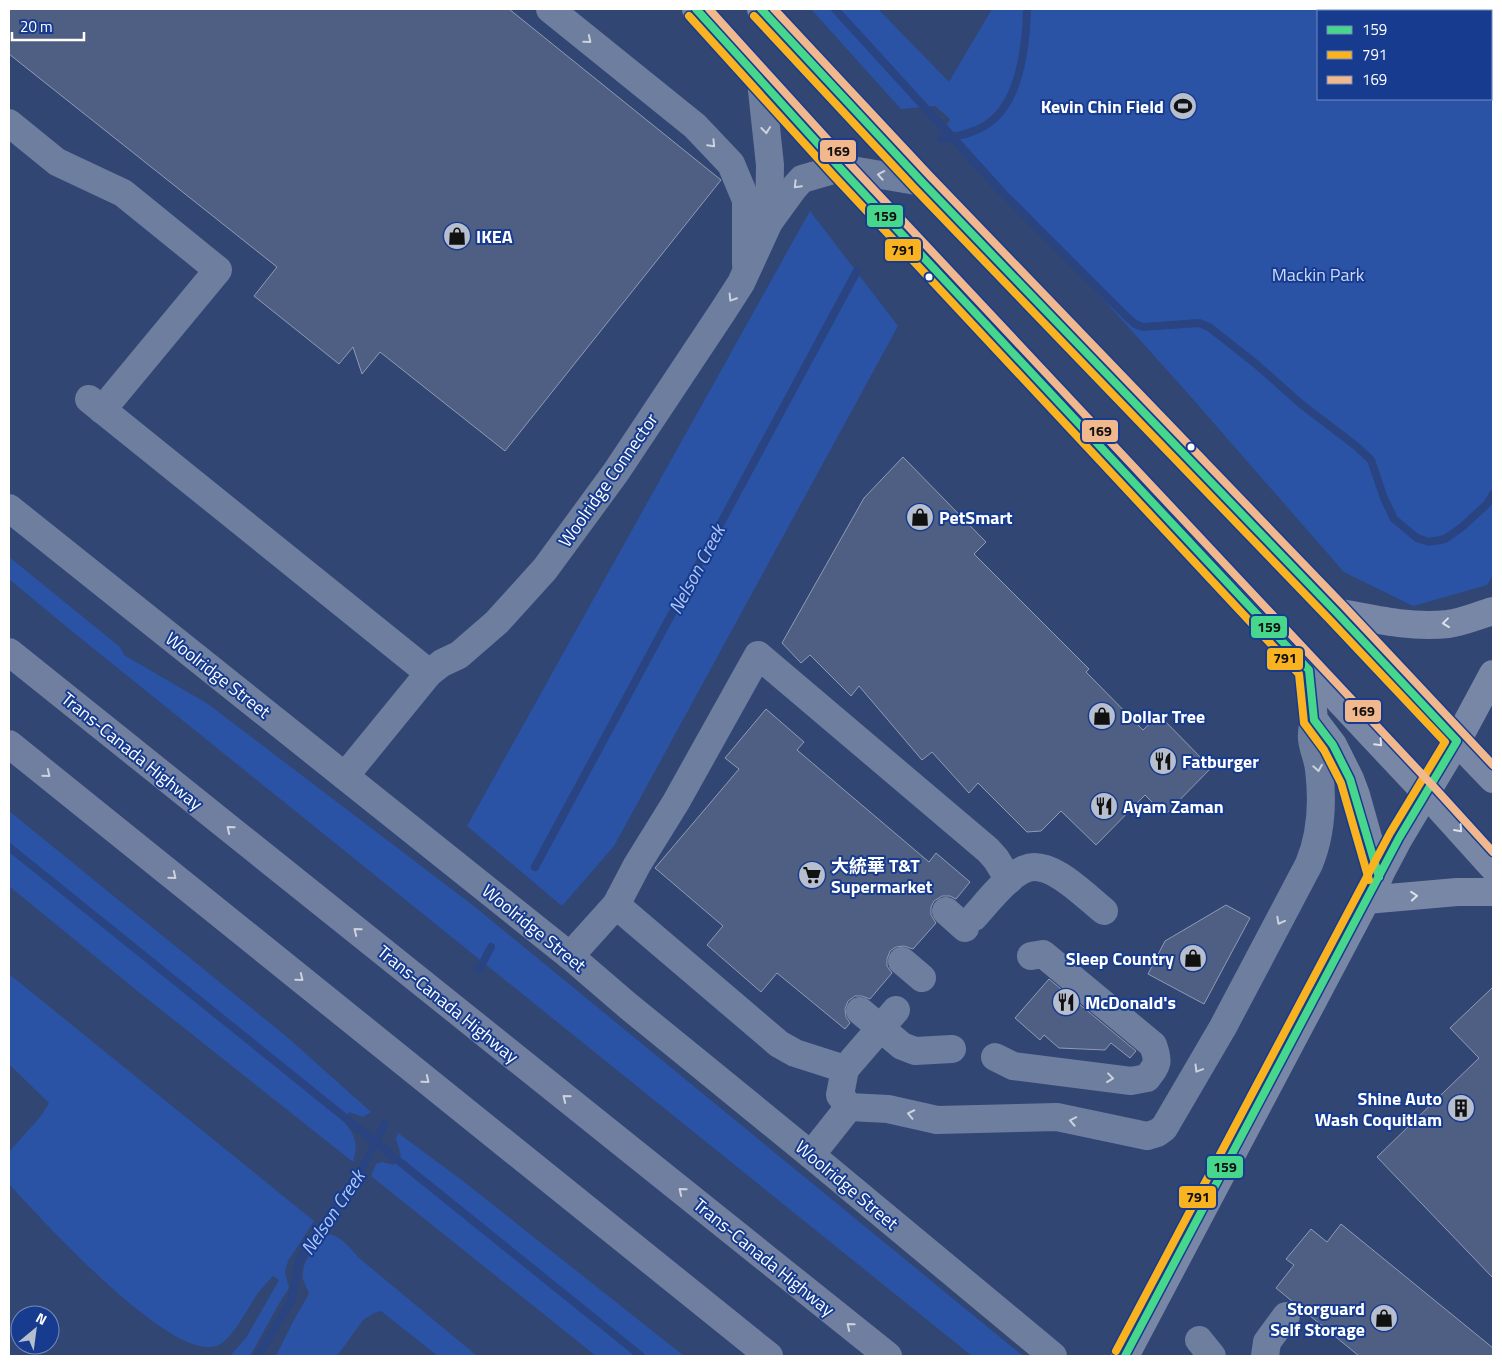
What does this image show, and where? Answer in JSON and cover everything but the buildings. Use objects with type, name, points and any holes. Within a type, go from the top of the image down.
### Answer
[{"type":"highway","points":[[9,646],[45,681]]},
{"type":"highway","name":"Trans-Canada Highway","points":[[9,652],[888,1356]]},
{"type":"highway","points":[[9,744],[769,1356]]},
{"type":"main road","points":[[696,9],[840,168],[1426,793],[1493,867]]},
{"type":"main road","points":[[761,9],[922,182],[1336,612],[1493,779]]},
{"type":"main road","points":[[1336,612],[1421,626],[1450,624],[1493,611]]},
{"type":"main road","points":[[1309,670],[1314,720],[1333,744],[1350,779],[1379,877]]},
{"type":"main road","points":[[1125,1356],[1366,900],[1493,674]]},
{"type":"main road","points":[[1366,900],[1458,892],[1493,892]]},
{"type":"street","points":[[550,9],[695,126],[731,164],[746,200],[746,272]]},
{"type":"street","points":[[761,81],[770,165],[768,222]]},
{"type":"street","points":[[9,123],[57,162],[123,193],[218,270],[95,405],[429,673]]},
{"type":"street","points":[[840,168],[922,182]]},
{"type":"street","name":"Woolridge Connector","points":[[345,776],[429,673],[459,654],[509,610],[545,569],[616,472],[723,311],[746,272],[768,222],[802,179],[840,168]]},
{"type":"street","name":"Woolridge Street","points":[[9,508],[570,956],[627,1006],[811,1155],[1053,1356]]},
{"type":"street","points":[[570,956],[616,905],[758,655],[988,850],[1009,880]]},
{"type":"street","points":[[849,1107],[888,1109],[937,1120],[1057,1117],[1147,1136],[1157,1133],[1164,1128],[1223,1027],[1310,864],[1316,849],[1320,832],[1321,798],[1319,767],[1311,738],[1314,720]]},
{"type":"street","points":[[962,919],[1025,868],[1042,867],[1057,874],[1104,911]]},
{"type":"street","points":[[616,905],[779,1044],[795,1053],[845,1069]]},
{"type":"street","points":[[1031,956],[1043,954],[1153,1045],[1158,1058],[1147,1078],[1131,1081],[1013,1066],[994,1057],[1016,1055],[1088,1062]]},
{"type":"street","points":[[849,1107],[840,1095],[845,1069],[879,1016],[902,1046],[915,1051],[952,1049]]},
{"type":"street","points":[[811,1155],[849,1107]]},
{"type":"street","points":[[1266,1356],[1267,1342],[1286,1316]]},
{"type":"green space","name":"Mackin Park","points":[[811,9],[878,9],[949,82],[992,9],[1493,9],[1493,575],[1487,585],[1413,606],[1344,572],[1184,389],[947,125],[950,119],[935,106],[901,109]]},
{"type":"green space","points":[[810,211],[898,326],[614,846],[562,906],[467,826]]},
{"type":"green space","points":[[9,557],[120,647],[124,655],[208,704],[475,907],[1023,1356],[972,1356],[68,628],[9,579]]},
{"type":"green space","points":[[9,811],[287,1037],[371,1112],[363,1117],[349,1112],[345,1123],[352,1132],[355,1141],[353,1162],[9,886]]},
{"type":"green space","points":[[9,974],[314,1221],[288,1261],[285,1272],[289,1288],[250,1356],[230,1356],[246,1338],[279,1280],[273,1276],[269,1280],[258,1293],[234,1331],[222,1343],[216,1346],[195,1345],[169,1332],[139,1311],[107,1284],[49,1227],[10,1185],[9,1152],[41,1116],[49,1103],[9,1064]]},
{"type":"green space","points":[[398,1133],[463,1181],[684,1356],[596,1356],[371,1176],[376,1164],[382,1162],[394,1165],[401,1155],[396,1139]]},
{"type":"green space","points":[[327,1234],[336,1236],[359,1258],[477,1356],[438,1356],[381,1311],[363,1320],[337,1356],[276,1356],[309,1294],[303,1279],[304,1266],[310,1254]]},
{"type":"waterway","points":[[835,9],[1003,193],[1126,316],[1135,324],[1143,327],[1199,323],[1209,327],[1371,460],[1384,498],[1394,519],[1417,538],[1429,542],[1445,539],[1462,527],[1487,504],[1493,494]]},
{"type":"waterway","name":"Nelson Creek","points":[[941,139],[981,128],[997,116],[1007,103],[1014,89],[1023,56],[1027,9]]},
{"type":"waterway","name":"Nelson Creek","points":[[535,867],[857,271]]},
{"type":"waterway","points":[[9,847],[641,1356]]},
{"type":"waterway","name":"Nelson Creek","points":[[479,970],[491,947]]},
{"type":"waterway","name":"Nelson Creek","points":[[258,1356],[291,1301],[299,1260],[362,1169],[385,1123]]},
{"type":"transit line","name":"159","points":[[696,9],[840,168],[1309,670],[1314,720],[1333,745],[1350,779],[1379,877]]},
{"type":"transit line","name":"169","points":[[709,9],[847,161],[1493,852]]},
{"type":"transit line","name":"159","points":[[761,9],[922,182],[1336,612],[1457,741],[1399,838],[1125,1356]]},
{"type":"transit line","name":"169","points":[[774,9],[929,175],[1343,605],[1493,765]]},
{"type":"transit line","name":"791","points":[[689,16],[833,175],[1299,674],[1304,723],[1324,750],[1341,783],[1369,880]]},
{"type":"transit line","name":"791","points":[[754,16],[915,189],[1445,742],[1390,833],[1116,1351]]},
{"type":"place","name":"Kevin Chin Field","points":[[1183,106]]},
{"type":"place","name":"IKEA","points":[[457,236]]},
{"type":"place","name":"PetSmart","points":[[920,517]]},
{"type":"place","name":"Dollar Tree","points":[[1102,716]]},
{"type":"place","name":"Fatburger","points":[[1163,761]]},
{"type":"place","name":"Ayam Zaman","points":[[1104,806]]},
{"type":"place","name":"大統華 T&T Supermarket","points":[[812,875]]},
{"type":"place","name":"Sleep Country","points":[[1193,958]]},
{"type":"place","name":"McDonald's","points":[[1066,1002]]},
{"type":"place","name":"Shine Auto Wash Coquitlam","points":[[1461,1108]]},
{"type":"place","name":"Storguard Self Storage","points":[[1384,1318]]}]
